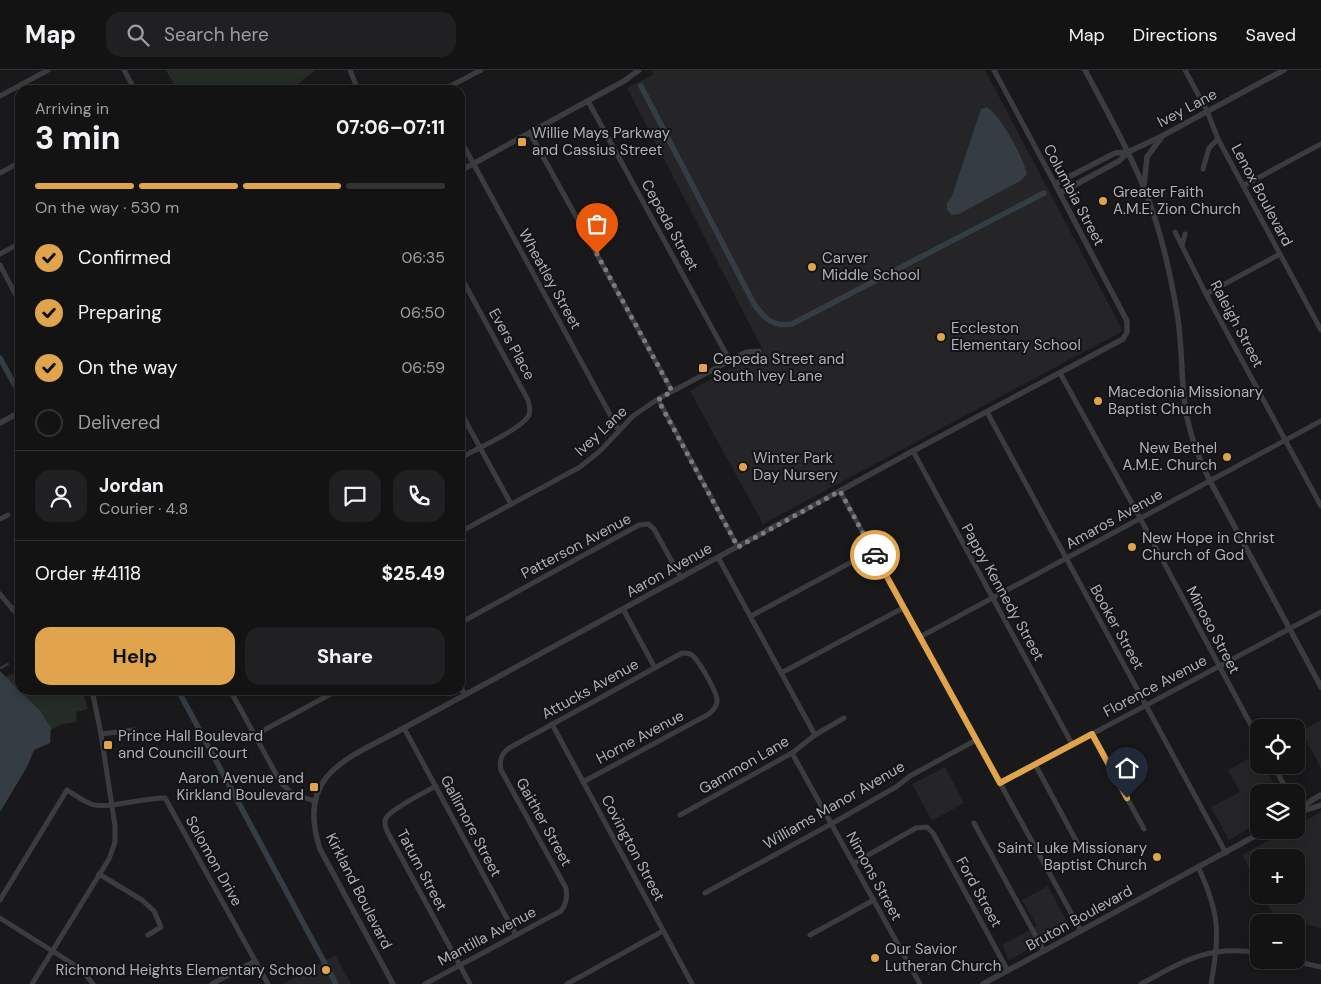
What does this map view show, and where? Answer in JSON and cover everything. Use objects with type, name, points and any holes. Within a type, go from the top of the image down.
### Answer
[{"type":"street","points":[[20,85],[48,70]]},
{"type":"street","points":[[124,70],[132,85]]},
{"type":"street","points":[[350,70],[356,85]]},
{"type":"street","points":[[452,85],[481,70]]},
{"type":"street","points":[[465,168],[588,101],[630,77],[638,70]]},
{"type":"street","name":"Columbia Street","points":[[994,70],[1127,321],[1127,332]]},
{"type":"street","points":[[1085,70],[1128,152],[1144,187],[1156,222],[1176,307],[1181,345],[1184,400],[1195,450],[1321,687]]},
{"type":"street","name":"Lenox Boulevard","points":[[1185,70],[1207,111],[1218,139],[1321,330]]},
{"type":"street","name":"Ivey Lane","points":[[1060,193],[1119,161],[1128,152],[1162,136],[1284,70]]},
{"type":"street","points":[[0,96],[15,88]]},
{"type":"street","name":"Cepeda Street","points":[[588,101],[730,361]]},
{"type":"street","points":[[530,133],[672,391]]},
{"type":"street","points":[[1144,187],[1147,157],[1162,136]]},
{"type":"street","points":[[1203,169],[1209,148],[1218,139]]},
{"type":"street","points":[[1243,186],[1321,144]]},
{"type":"street","name":"Wheatley Street","points":[[465,148],[619,431]]},
{"type":"street","name":"Ivey Lane","points":[[1055,184],[1115,153],[1128,152]]},
{"type":"street","points":[[0,173],[15,165]]},
{"type":"street","name":"Raleigh Street","points":[[1175,232],[1206,294],[1321,506]]},
{"type":"street","points":[[1182,246],[1185,234]]},
{"type":"street","points":[[0,254],[15,246]]},
{"type":"street","points":[[1206,294],[1280,254]]},
{"type":"street","points":[[0,265],[15,294]]},
{"type":"street","name":"Evers Place","points":[[465,284],[528,400],[530,409],[528,416],[521,425],[480,447]]},
{"type":"street","name":"Aaron Avenue","points":[[314,801],[324,780],[346,760],[913,451],[1123,339],[1127,332]]},
{"type":"street","name":"Ivey Lane","points":[[465,529],[580,467],[600,451],[633,416],[672,391],[746,352],[759,351]]},
{"type":"street","name":"Minoso Street","points":[[1060,373],[1250,724]]},
{"type":"street","points":[[658,400],[738,547]]},
{"type":"street","name":"Booker Street","points":[[987,412],[1226,853]]},
{"type":"street","points":[[0,423],[15,415]]},
{"type":"street","points":[[465,420],[511,504]]},
{"type":"street","name":"Amaros Avenue","points":[[920,637],[1321,422]]},
{"type":"street","points":[[465,455],[480,447]]},
{"type":"street","name":"Pappy Kennedy Street","points":[[913,451],[1072,744]]},
{"type":"street","points":[[840,491],[1081,931]]},
{"type":"street","points":[[0,519],[8,515]]},
{"type":"street","name":"Patterson Avenue","points":[[465,620],[639,525],[648,524],[654,529],[681,578]]},
{"type":"street","points":[[750,616],[872,550]]},
{"type":"street","points":[[718,557],[815,735]]},
{"type":"street","points":[[0,594],[15,612]]},
{"type":"street","points":[[782,673],[903,608]]},
{"type":"street","points":[[622,610],[655,668]]},
{"type":"street","name":"Florence Avenue","points":[[1000,783],[1321,612]]},
{"type":"street","name":"Attucks Avenue","points":[[509,748],[682,653],[691,654],[697,660],[716,694],[717,701],[714,709],[709,714]]},
{"type":"street","points":[[32,984],[110,858],[115,842],[101,734],[93,695]]},
{"type":"street","points":[[233,695],[282,783],[292,793],[314,801]]},
{"type":"street","points":[[255,735],[329,695]]},
{"type":"street","name":"Horne Avenue","points":[[583,782],[709,714]]},
{"type":"street","name":"Gammon Lane","points":[[680,816],[792,753],[815,735],[844,718]]},
{"type":"street","name":"Covington Street","points":[[552,724],[692,984]]},
{"type":"street","name":"Gallimore Street","points":[[404,728],[516,935]]},
{"type":"street","points":[[101,734],[134,730]]},
{"type":"street","points":[[1092,734],[1144,829]]},
{"type":"street","name":"Williams Manor Avenue","points":[[705,893],[832,824],[896,787],[910,776],[976,740]]},
{"type":"street","name":"Gaither Street","points":[[509,748],[503,753],[499,762],[501,770],[566,888],[566,905],[561,911]]},
{"type":"street","name":"Nimons Street","points":[[792,753],[920,984]]},
{"type":"street","points":[[1035,764],[1080,848]]},
{"type":"street","name":"Tatum Street","points":[[436,786],[393,811],[386,818],[385,824],[388,834],[470,984]]},
{"type":"street","points":[[0,900],[68,790],[91,804],[111,805]]},
{"type":"street","points":[[1305,805],[1321,794]]},
{"type":"street","name":"Solomon Drive","points":[[111,805],[154,798],[166,798],[268,984]]},
{"type":"street","name":"Kirkland Boulevard","points":[[314,801],[315,834],[320,849],[393,984]]},
{"type":"street","points":[[1305,809],[1321,805]]},
{"type":"street","points":[[974,823],[1044,951]]},
{"type":"street","name":"Ford Street","points":[[854,864],[916,828],[927,827],[933,834],[1008,971]]},
{"type":"street","name":"Bruton Boulevard","points":[[983,984],[1250,839]]},
{"type":"street","points":[[1198,867],[1208,888],[1217,924],[1217,950],[1211,984]]},
{"type":"street","points":[[99,874],[142,900],[154,911],[161,927],[148,935]]},
{"type":"street","points":[[810,935],[874,900]]},
{"type":"street","name":"Mantilla Avenue","points":[[425,984],[561,911]]},
{"type":"street","points":[[0,918],[81,969],[93,984]]},
{"type":"street","points":[[567,984],[663,931]]},
{"type":"street","points":[[1141,984],[1189,960],[1217,950],[1250,951]]},
{"type":"street","points":[[212,984],[254,961]]},
{"type":"street","points":[[1305,963],[1321,967]]},
{"type":"shaded area","points":[[166,70],[314,70],[297,85],[174,85]]},
{"type":"shaded area","points":[[652,70],[985,70],[1123,331],[763,524],[690,391],[763,350],[627,88],[654,74]]},
{"type":"shaded area","points":[[987,107],[993,112],[1011,138],[1027,174],[1020,181],[959,214],[952,215],[947,210],[947,203],[952,196],[981,109]]},
{"type":"shaded area","points":[[0,671],[15,686],[15,695],[24,695],[41,712],[51,728],[50,743],[34,750],[27,767],[0,812]]},
{"type":"shaded area","points":[[15,672],[15,695],[84,695],[88,709],[76,712],[77,722],[62,724],[30,740],[0,680]]},
{"type":"shaded area","points":[[1321,720],[1321,768],[1305,738],[1305,729]]},
{"type":"shaded area","points":[[1250,758],[1250,774],[1269,774],[1274,784],[1250,784],[1250,827],[1229,840],[1211,807],[1240,792],[1228,770]]},
{"type":"shaded area","points":[[945,767],[964,803],[932,821],[912,784]]},
{"type":"shaded area","points":[[1321,812],[1321,928],[1305,924],[1305,914],[1273,914],[1268,904],[1305,904],[1305,849],[1253,849],[1271,839],[1305,839],[1305,820]]},
{"type":"shaded area","points":[[1250,851],[1250,870],[1242,855]]},
{"type":"shaded area","points":[[1048,886],[1070,927],[1009,960],[1002,945],[1037,926],[1022,900]]},
{"type":"shaded area","name":"Richmond Heights Elementary School","points":[[335,955],[351,984],[283,984]]},
{"type":"waterway","points":[[641,86],[754,304],[766,318],[775,323],[792,324],[1044,193]]},
{"type":"waterway","points":[[0,358],[15,386]]},
{"type":"waterway","points":[[0,668],[8,664]]},
{"type":"waterway","points":[[181,695],[336,984]]},
{"type":"way so far","points":[[597,254],[672,391],[658,400],[738,547],[840,491],[875,555]]},
{"type":"place","name":"Willie Mays Parkway and Cassius Street","points":[[522,142]]},
{"type":"place","name":"Greater Faith A.M.E. Zion Church","points":[[1103,201]]},
{"type":"place","name":"Carver Middle School","points":[[812,267]]},
{"type":"place","name":"Eccleston Elementary School","points":[[941,337]]},
{"type":"place","name":"Cepeda Street and South Ivey Lane","points":[[703,368]]},
{"type":"place","name":"Macedonia Missionary Baptist Church","points":[[1098,401]]},
{"type":"place","name":"New Bethel A.M.E. Church","points":[[1227,457]]},
{"type":"place","name":"Winter Park Day Nursery","points":[[743,467]]},
{"type":"place","name":"New Hope in Christ Church of God","points":[[1132,547]]},
{"type":"place","name":"Prince Hall Boulevard and Councill Court","points":[[108,745]]},
{"type":"place","name":"Aaron Avenue and Kirkland Boulevard","points":[[314,787]]},
{"type":"place","name":"Saint Luke Missionary Baptist Church","points":[[1157,857]]},
{"type":"place","name":"Our Savior Lutheran Church","points":[[875,958]]},
{"type":"place","name":"Richmond Heights Elementary School","points":[[326,970]]},
{"type":"route","points":[[875,555],[1000,783],[1092,734],[1127,798]]}]
